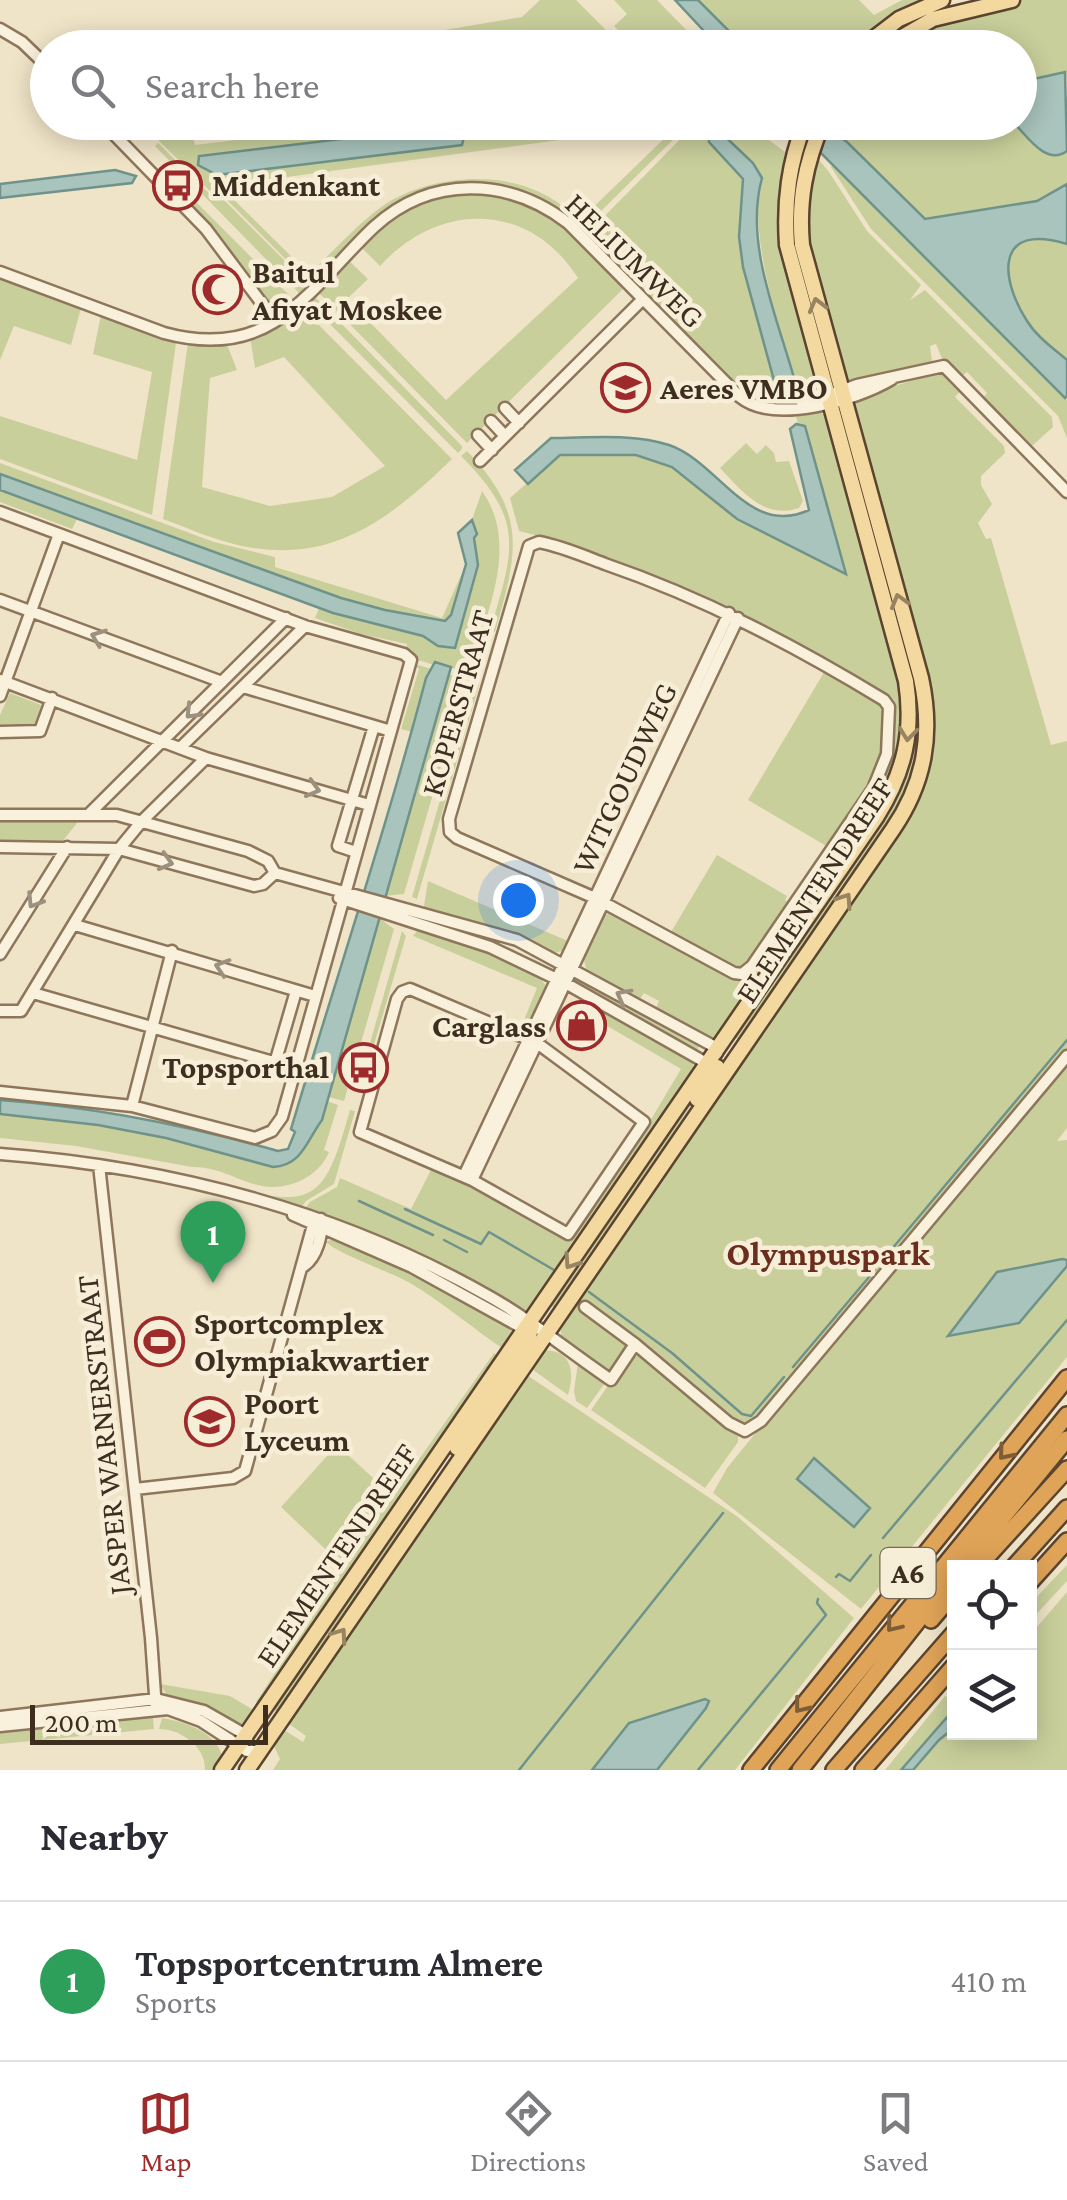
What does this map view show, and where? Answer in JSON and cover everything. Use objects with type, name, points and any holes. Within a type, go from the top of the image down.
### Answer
[{"type":"highway","name":"A6","points":[[751,1770],[1067,1378]]},
{"type":"highway","name":"A6","points":[[778,1770],[1067,1415]]},
{"type":"highway","name":"A6","points":[[968,1560],[1067,1439]]},
{"type":"highway","name":"A6","points":[[984,1560],[1067,1469]]},
{"type":"highway","points":[[1020,1560],[1067,1508]]},
{"type":"highway","points":[[1037,1574],[1067,1541]]},
{"type":"highway","name":"A6","points":[[800,1770],[947,1584]]},
{"type":"highway","name":"A6","points":[[844,1714],[947,1601]]},
{"type":"highway","name":"A6","points":[[834,1770],[947,1641]]},
{"type":"highway","points":[[862,1770],[947,1674]]},
{"type":"main road","points":[[885,30],[942,0]]},
{"type":"main road","points":[[914,30],[933,19],[982,2],[1012,0]]},
{"type":"main road","name":"ELEMENTENDREEF","points":[[222,1770],[281,1721],[439,1491],[454,1454],[535,1331],[718,1066],[906,810],[922,771],[928,722],[921,678],[787,244],[788,180],[799,140]]},
{"type":"main road","name":"ELEMENTENDREEF","points":[[535,1331],[630,1210],[718,1066],[717,1048],[890,796],[907,746],[910,709],[906,681],[834,397],[802,246],[801,199],[815,140]]},
{"type":"main road","name":"ELEMENTENDREEF","points":[[238,1770],[264,1709],[513,1364]]},
{"type":"main road","name":"ELEMENTENDREEF","points":[[248,1746],[248,1770]]},
{"type":"street","points":[[0,29],[30,50]]},
{"type":"street","points":[[119,140],[206,229],[275,321]]},
{"type":"street","name":"HELIUMWEG","points":[[0,272],[164,333],[192,340],[230,338],[275,321],[390,214],[420,197],[462,188],[508,192],[552,211],[568,223],[747,402],[769,410],[799,407],[944,366],[1067,492]]},
{"type":"street","points":[[480,461],[643,299]]},
{"type":"street","points":[[505,408],[519,422]]},
{"type":"street","points":[[491,422],[505,436]]},
{"type":"street","points":[[478,435],[492,450]]},
{"type":"street","points":[[0,512],[306,626],[410,660],[356,852],[350,898],[315,996],[282,1117],[272,1131],[256,1138],[132,1106],[0,1092]]},
{"type":"street","points":[[0,696],[60,534]]},
{"type":"street","name":"KOPERSTRAAT","points":[[600,900],[456,838],[449,828],[527,553],[534,543],[545,542],[638,575],[734,616]]},
{"type":"street","points":[[0,600],[222,682]]},
{"type":"street","points":[[600,900],[742,974],[752,966],[881,772],[890,716],[884,700],[734,616]]},
{"type":"street","name":"WITGOUDWEG","points":[[562,981],[574,969],[600,900],[734,616]]},
{"type":"street","points":[[90,813],[286,618]]},
{"type":"street","points":[[180,748],[306,626]]},
{"type":"street","points":[[3,681],[206,758],[369,805]]},
{"type":"street","points":[[243,687],[390,730]]},
{"type":"street","points":[[0,732],[40,731],[52,698]]},
{"type":"street","points":[[356,852],[338,846],[374,726]]},
{"type":"street","points":[[0,1011],[21,1010],[120,849],[142,820],[206,758]]},
{"type":"street","points":[[0,815],[90,813],[142,820],[261,856],[276,874],[386,908],[507,936],[717,1048]]},
{"type":"street","points":[[0,847],[120,849],[254,886],[264,884],[276,874]]},
{"type":"street","points":[[0,954],[67,847]]},
{"type":"street","name":"WITGOUDWEG","points":[[562,981],[563,963],[600,900]]},
{"type":"street","points":[[386,908],[463,936],[562,981],[718,1066]]},
{"type":"street","points":[[75,925],[315,996]]},
{"type":"street","points":[[0,931],[12,936]]},
{"type":"street","points":[[132,1106],[172,951]]},
{"type":"street","points":[[468,1178],[562,981]]},
{"type":"street","points":[[275,1062],[296,991]]},
{"type":"street","points":[[418,991],[534,1041],[644,1122],[568,1234],[468,1178],[360,1132],[402,992],[418,991]]},
{"type":"street","points":[[33,993],[294,1068]]},
{"type":"street","points":[[585,1307],[729,1424],[746,1431],[761,1421],[1067,1056]]},
{"type":"street","points":[[0,1154],[99,1165],[174,1179],[288,1211],[416,1259],[611,1380],[635,1344]]},
{"type":"street","name":"JASPER WARNERSTRAAT","points":[[99,1165],[156,1704]]},
{"type":"street","points":[[134,1489],[233,1478],[245,1471],[319,1224]]},
{"type":"street","points":[[0,1726],[156,1704]]},
{"type":"street","points":[[0,1717],[156,1704],[191,1716],[248,1746]]},
{"type":"green space","points":[[540,0],[576,0],[606,30],[445,30],[522,17]]},
{"type":"green space","points":[[614,0],[657,0],[686,30],[618,30],[614,26],[627,14]]},
{"type":"green space","points":[[698,0],[859,0],[874,15],[902,0],[931,0],[872,30],[728,30]]},
{"type":"green space","points":[[1022,0],[1067,0],[1067,80],[1065,72],[1037,78],[1037,30],[919,30]]},
{"type":"green space","points":[[159,140],[194,140],[195,145],[235,140],[333,140],[200,156],[198,165],[359,140],[559,140],[220,186],[309,274],[384,205],[422,187],[466,179],[510,182],[549,197],[581,219],[663,140],[673,140],[588,224],[634,272],[631,281],[545,202],[508,188],[465,184],[439,188],[392,212],[311,285],[224,197],[217,198]]},
{"type":"green space","points":[[679,140],[769,140],[785,152],[783,194],[819,386],[811,397],[776,405],[748,396],[648,297],[657,286],[594,227]],"holes":[[[738,172],[759,187],[763,260],[794,378],[775,384],[743,267],[739,237],[743,179]]]},
{"type":"green space","points":[[844,140],[1031,140],[1046,155],[1067,151],[1067,184],[1037,201],[925,219]]},
{"type":"green space","points":[[158,143],[216,200],[223,199],[310,286],[301,295],[155,146]]},
{"type":"green space","points":[[814,154],[867,231],[921,285],[910,300],[925,290],[1052,417],[1053,427],[1033,445],[983,398],[987,393],[967,372],[962,376],[943,361],[936,344],[930,346],[932,362],[854,382],[846,380],[812,272],[804,225]]},
{"type":"green space","points":[[143,157],[176,189],[180,186],[295,301],[275,313]]},
{"type":"green space","points":[[833,164],[1064,398],[1067,396],[1067,438],[1058,416],[871,229],[831,167]]},
{"type":"green space","points":[[458,192],[511,196],[557,219],[622,282],[622,290],[467,443],[316,290],[347,259],[368,279],[347,299],[446,400],[578,278],[558,253],[535,235],[509,223],[483,219],[456,221],[429,230],[403,245],[380,266],[360,246],[405,211]]},
{"type":"green space","points":[[1039,237],[1067,244],[1067,360],[1027,322],[1013,294],[1010,264],[1014,252],[1023,242]]},
{"type":"green space","points":[[0,277],[81,308],[71,345],[14,326],[0,360]]},
{"type":"green space","points":[[314,296],[462,446],[458,453],[306,300]]},
{"type":"green space","points":[[300,306],[452,459],[379,520],[325,544],[296,550],[264,549],[221,541],[163,519],[188,343],[226,342],[237,370],[210,378],[202,487],[270,506],[332,497],[385,466],[284,357],[255,368],[250,337]]},
{"type":"green space","points":[[101,315],[176,343],[152,515],[0,459],[0,416],[137,460],[152,372],[93,354]]},
{"type":"green space","points":[[943,371],[962,389],[955,397],[1004,446],[1005,453],[981,476],[981,485],[992,504],[978,523],[986,539],[991,538],[1051,745],[1067,741],[1067,1128],[1057,1141],[1067,1140],[1067,1260],[980,1292],[948,1335],[1019,1323],[1067,1266],[1067,1357],[861,1609],[713,1493],[727,1468],[758,1430],[750,1423],[736,1422],[584,1300],[578,1307],[632,1345],[587,1408],[576,1401],[574,1391],[579,1356],[563,1341],[559,1325],[902,823],[931,741],[851,405],[859,397]]},
{"type":"green space","points":[[817,411],[827,416],[903,686],[906,723],[889,788],[721,1035],[712,1039],[656,1008],[659,1001],[644,993],[640,999],[586,969],[583,955],[602,916],[613,911],[744,984],[865,807],[892,746],[893,709],[839,668],[701,595],[593,552],[519,531],[510,498],[559,455],[636,455],[672,467],[704,492],[845,573],[806,426],[798,425],[796,415]]},
{"type":"green space","points":[[746,443],[757,454],[766,445],[776,462],[789,461],[803,501],[799,508],[786,511],[764,507],[720,468]]},
{"type":"green space","points":[[467,451],[501,495],[509,516],[512,557],[495,632],[490,631],[505,578],[509,537],[496,499],[461,456]]},
{"type":"green space","points":[[0,463],[214,542],[275,557],[275,567],[442,618],[466,564],[446,621],[385,610],[341,598],[0,474]]},
{"type":"green space","points":[[0,490],[77,519],[72,529],[0,502]]},
{"type":"green space","points":[[482,491],[499,535],[499,558],[490,606],[468,674],[415,659],[406,650],[407,644],[315,618],[319,608],[455,648],[478,565],[473,538],[477,534],[472,520]]},
{"type":"green space","points":[[862,494],[920,691],[923,729],[910,791],[742,1042],[731,1035],[888,806],[914,719]]},
{"type":"green space","points":[[414,664],[432,669],[412,732],[401,729],[419,669]]},
{"type":"green space","points":[[826,669],[885,709],[876,768],[828,847],[748,800]]},
{"type":"green space","points":[[449,674],[462,678],[449,723],[453,725],[404,894],[384,896]]},
{"type":"green space","points":[[474,683],[479,685],[417,899],[412,897]]},
{"type":"green space","points":[[10,693],[41,705],[36,723],[0,725]]},
{"type":"green space","points":[[0,818],[74,818],[77,823],[62,842],[0,843]]},
{"type":"green space","points":[[717,855],[787,896],[785,900],[789,903],[748,964],[740,969],[671,932]]},
{"type":"green space","points":[[428,881],[568,941],[563,951],[552,953],[423,912]]},
{"type":"green space","points":[[378,917],[394,929],[344,1101],[328,1097]]},
{"type":"green space","points":[[419,928],[490,951],[540,978],[547,988],[530,1025],[520,1030],[537,988],[413,936]]},
{"type":"green space","points":[[402,931],[406,936],[370,1058],[366,1057]]},
{"type":"green space","points":[[573,980],[583,982],[701,1043],[696,1052]]},
{"type":"green space","points":[[583,997],[690,1058],[696,1071],[530,1310],[519,1309],[388,1241],[304,1210],[310,1202],[337,1187],[340,1178],[411,1209],[433,1166],[569,1239],[681,1069],[573,1006]]},
{"type":"green space","points":[[698,1083],[703,1087],[558,1310],[550,1305]]},
{"type":"green space","points":[[327,1101],[338,1105],[324,1150],[329,1152],[310,1175],[282,1186],[262,1186],[203,1168],[76,1146],[0,1138],[0,1114],[98,1125],[259,1163],[298,1158],[322,1120]]},
{"type":"green space","points":[[350,1110],[355,1111],[334,1184],[300,1209],[223,1188],[279,1197],[312,1191],[333,1163]]},
{"type":"green space","points":[[335,1238],[398,1265],[508,1324],[513,1335],[505,1350],[410,1283],[326,1242]]},
{"type":"green space","points":[[543,1350],[566,1358],[571,1371],[568,1395],[529,1367]]},
{"type":"green space","points":[[494,1353],[501,1357],[262,1705],[256,1702],[344,1567],[281,1507],[337,1445],[393,1496]]},
{"type":"green space","points":[[643,1354],[738,1436],[738,1442],[705,1488],[591,1410],[626,1360]]},
{"type":"green space","points":[[524,1373],[738,1517],[854,1618],[735,1770],[657,1770],[706,1708],[629,1723],[592,1770],[273,1770],[280,1759],[273,1744],[281,1728],[303,1742],[306,1736],[285,1721]]},
{"type":"green space","points":[[472,1417],[415,1507],[400,1540],[281,1714],[273,1709],[335,1613]]},
{"type":"green space","points":[[1067,1565],[1067,1581],[1037,1613],[1037,1597]]},
{"type":"green space","points":[[1067,1592],[1067,1770],[913,1770],[947,1733],[947,1740],[1037,1740],[1037,1627]]},
{"type":"green space","points":[[160,1684],[230,1696],[257,1712],[248,1722],[234,1725],[168,1697]]},
{"type":"green space","points":[[947,1698],[947,1717],[901,1770],[885,1770]]},
{"type":"green space","points":[[153,1718],[154,1729],[0,1744],[0,1728]]},
{"type":"green space","points":[[162,1718],[206,1734],[222,1755],[217,1770],[205,1770],[201,1754],[191,1741],[176,1732],[159,1729]]},
{"type":"water","points":[[675,0],[698,0],[728,30],[703,30]]},
{"type":"water","points":[[1065,72],[1067,151],[1059,155],[1045,152],[1030,140],[1037,140],[1037,78]]},
{"type":"water","points":[[332,140],[463,140],[462,145],[217,175],[198,165],[199,156]]},
{"type":"water","points":[[729,140],[753,163],[762,178],[757,228],[765,279],[794,378],[787,390],[775,384],[743,267],[739,237],[743,179],[709,142]]},
{"type":"water","points":[[808,140],[844,140],[925,219],[1037,201],[1067,184],[1067,244],[1027,240],[1016,247],[1008,271],[1027,321],[1067,360],[1065,398]]},
{"type":"water","points":[[115,170],[136,176],[132,183],[0,198],[0,184]]},
{"type":"water","points":[[796,424],[805,426],[846,574],[737,519],[672,467],[636,455],[560,455],[528,484],[515,470],[551,438],[655,441],[687,454],[752,506],[769,514],[788,516],[809,510],[790,429]]},
{"type":"water","points":[[0,474],[341,598],[445,621],[451,615],[466,564],[458,533],[472,520],[477,534],[474,538],[478,565],[455,648],[333,613],[0,490]]},
{"type":"water","points":[[435,662],[451,667],[322,1120],[303,1151],[291,1162],[273,1167],[166,1138],[98,1125],[0,1114],[0,1100],[71,1107],[175,1125],[278,1151],[288,1149],[426,678]]},
{"type":"water","points":[[1067,1260],[1067,1266],[1019,1323],[948,1336],[997,1272]]},
{"type":"water","points":[[814,1458],[870,1508],[854,1527],[797,1479]]},
{"type":"water","points":[[709,1701],[706,1708],[657,1770],[592,1770],[629,1723]]},
{"type":"water","points":[[947,1717],[947,1734],[913,1770],[901,1770]]},
{"type":"waterway","points":[[881,1262],[1067,1040]]},
{"type":"waterway","points":[[359,1201],[433,1235]]},
{"type":"waterway","points":[[405,1209],[481,1244],[489,1232],[554,1270]]},
{"type":"waterway","points":[[444,1240],[467,1252]]},
{"type":"waterway","points":[[793,1367],[875,1270]]},
{"type":"waterway","points":[[589,1292],[672,1353],[742,1414],[751,1416],[784,1377]]},
{"type":"waterway","points":[[883,1538],[1067,1320]]},
{"type":"waterway","points":[[519,1770],[723,1513]]},
{"type":"waterway","points":[[836,1577],[839,1574],[850,1581],[871,1555]]},
{"type":"waterway","points":[[698,1770],[826,1615],[818,1599]]},
{"type":"place","name":"Middenkant","points":[[177,185]]},
{"type":"place","name":"Baitul Afiyat Moskee","points":[[217,290]]},
{"type":"place","name":"Aeres VMBO","points":[[625,388]]},
{"type":"place","name":"Carglass","points":[[581,1026]]},
{"type":"place","name":"Topsporthal","points":[[364,1067]]},
{"type":"place","name":"Topsportcentrum Almere","points":[[213,1283]]},
{"type":"place","name":"Sportcomplex Olympiakwartier","points":[[159,1341]]},
{"type":"place","name":"Poort Lyceum","points":[[209,1421]]},
{"type":"district","name":"Olympuspark","points":[[828,1253]]}]
